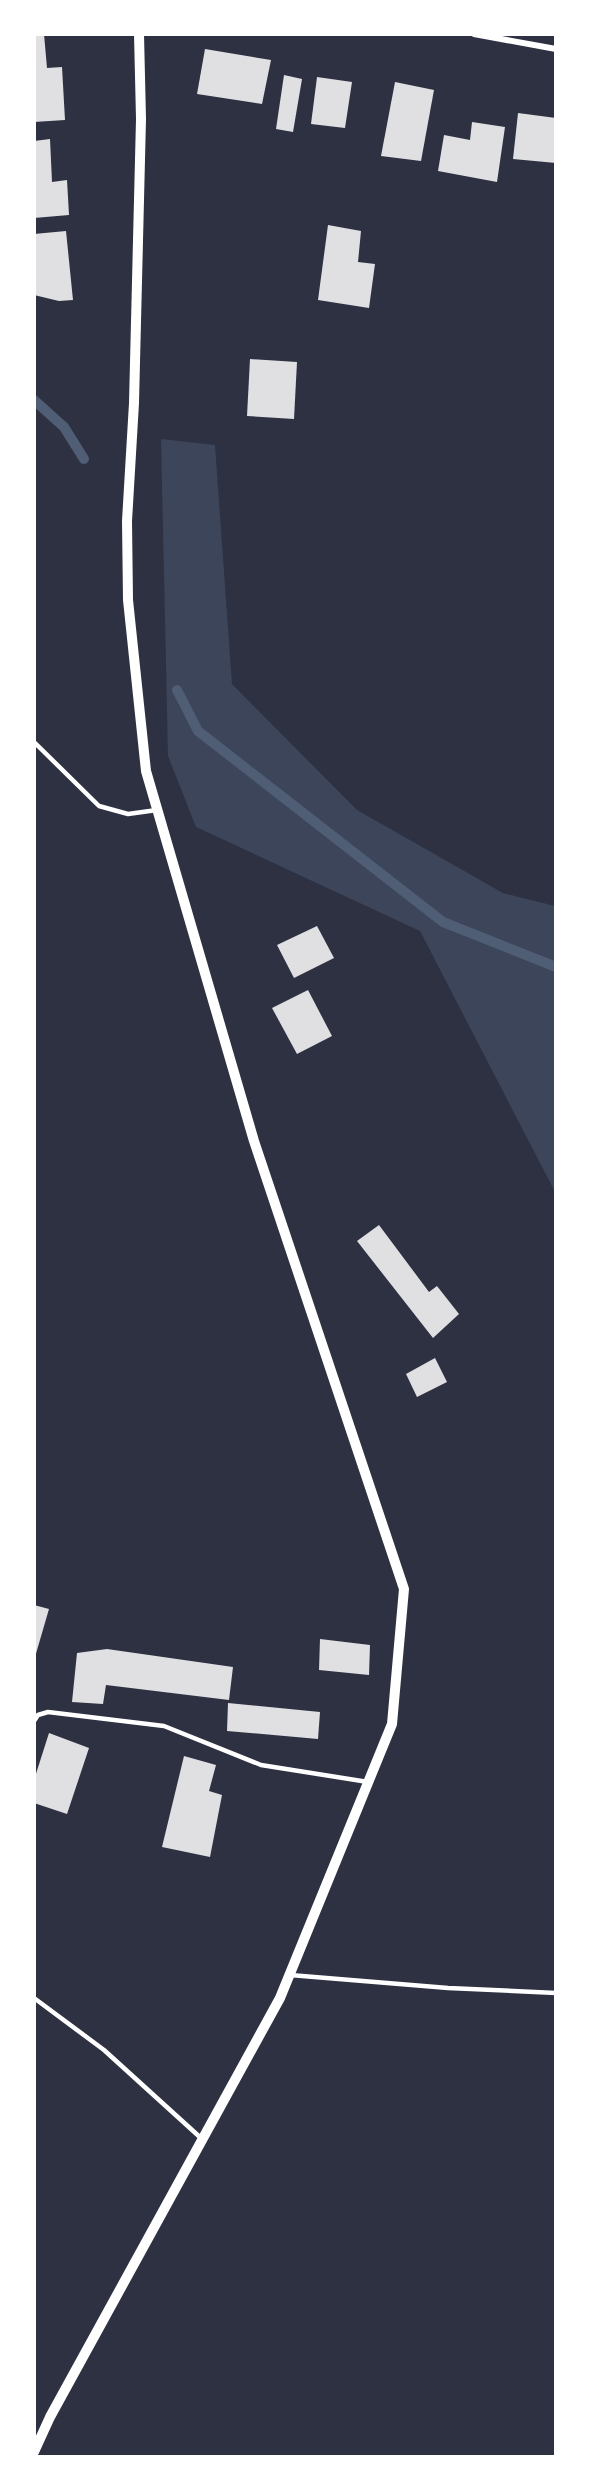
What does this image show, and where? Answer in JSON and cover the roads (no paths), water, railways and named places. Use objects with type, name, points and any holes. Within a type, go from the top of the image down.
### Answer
[{"type":"street","points":[[34,2452],[56,2407],[280,1998],[290,1975],[392,1724],[404,1589],[254,1141],[146,771],[128,600],[127,521],[134,403],[141,143],[140,34]]},
{"type":"street","points":[[474,34],[555,49]]},
{"type":"lane","points":[[34,742],[99,806],[128,814],[158,810]]},
{"type":"lane","points":[[34,1721],[38,1715],[48,1712],[164,1725],[261,1766],[368,1782]]},
{"type":"lane","points":[[290,1975],[448,1988],[555,1993]]},
{"type":"lane","points":[[34,1998],[104,2050],[202,2140]]},
{"type":"waterway","points":[[34,400],[64,427],[84,459]]},
{"type":"waterway","points":[[177,690],[198,731],[443,922],[556,967]]}]
